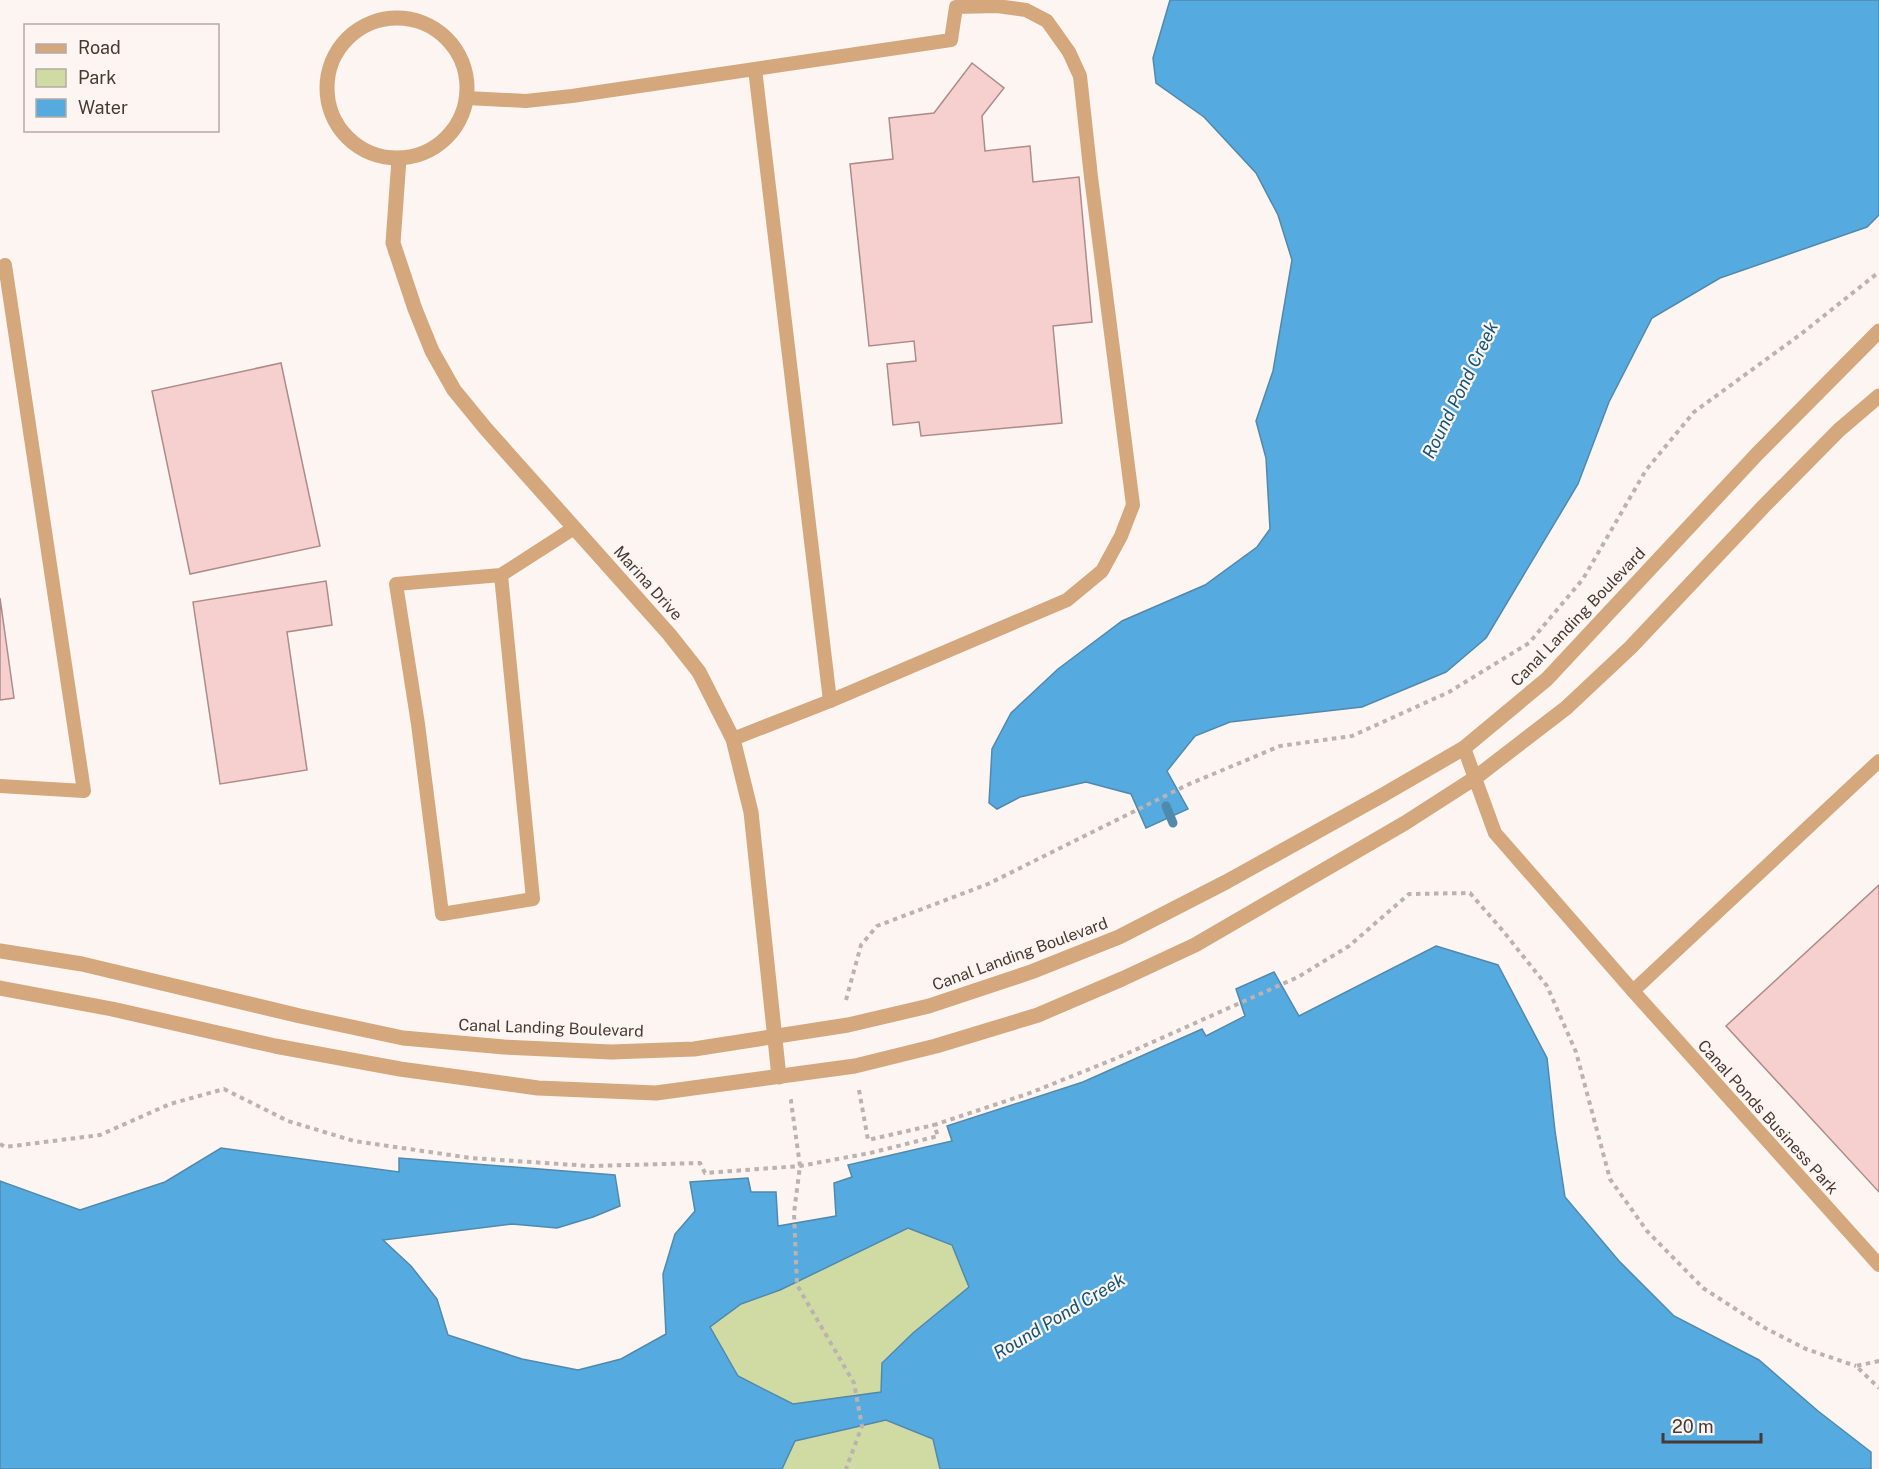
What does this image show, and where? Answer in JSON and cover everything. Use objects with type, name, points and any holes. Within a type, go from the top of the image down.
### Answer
[{"type":"street","points":[[403,18],[425,23],[444,36],[459,54],[467,75],[467,98],[459,121],[444,141],[423,154],[399,159],[376,156],[356,145],[339,130],[329,109],[326,86],[331,64],[342,44],[359,28],[380,19],[403,18]]},
{"type":"street","name":"Marina Drive","points":[[399,159],[393,243],[432,351],[454,390],[669,634],[699,672],[733,739],[752,812],[779,1077]]},
{"type":"street","name":"Canal Landing Boulevard","points":[[0,951],[82,964],[403,1038],[504,1047],[611,1052],[694,1049],[848,1025],[929,1006],[1031,972],[1119,937],[1237,876],[1464,748],[1547,679],[1758,453],[1879,331]]},
{"type":"street","points":[[0,988],[112,1009],[275,1046],[400,1069],[538,1088],[656,1093],[855,1066],[936,1046],[1038,1015],[1122,980],[1195,945],[1405,824],[1475,778],[1566,708],[1631,648],[1763,507],[1839,430],[1879,396]]},
{"type":"lane","points":[[467,98],[526,101],[572,96],[951,40],[956,7],[997,6],[1026,10],[1047,21],[1069,52],[1080,76],[1132,505],[1120,536],[1102,571],[1067,600],[830,701],[733,739]]},
{"type":"lane","points":[[755,69],[830,701]]},
{"type":"lane","points":[[0,786],[84,791],[5,265]]},
{"type":"lane","points":[[501,575],[533,899],[442,914],[418,724],[396,584],[501,575],[574,528]]},
{"type":"lane","name":"Canal Ponds Business Park","points":[[1464,748],[1495,833],[1633,991],[1879,1265]]},
{"type":"lane","points":[[1633,991],[1879,761]]},
{"type":"path","points":[[845,1004],[861,945],[877,926],[988,884],[1187,784],[1280,746],[1352,736],[1449,692],[1529,643],[1583,579],[1646,470],[1694,412],[1801,334],[1879,272]]},
{"type":"path","points":[[848,1091],[859,1089],[868,1140],[934,1125],[1117,1058],[1299,976],[1349,946],[1409,894],[1470,893],[1547,986],[1576,1052],[1610,1179],[1647,1231],[1703,1288],[1765,1329],[1806,1349],[1856,1366],[1879,1388]]},
{"type":"path","points":[[0,1144],[5,1147],[100,1135],[170,1104],[224,1089],[288,1121],[354,1141],[471,1158],[590,1166],[700,1163],[705,1173],[800,1166],[870,1153],[938,1136],[934,1125]]},
{"type":"path","points":[[803,1099],[791,1101],[800,1166],[794,1213],[797,1285],[854,1383],[862,1426],[846,1469]]},
{"type":"path","points":[[1856,1366],[1879,1361]]},
{"type":"green space","points":[[908,1228],[952,1245],[969,1287],[882,1362],[881,1392],[793,1405],[738,1376],[710,1327],[741,1304],[780,1290]]},
{"type":"green space","points":[[886,1420],[933,1439],[940,1469],[782,1469],[795,1441]]},
{"type":"water","points":[[1170,0],[1879,0],[1879,215],[1867,227],[1720,278],[1652,318],[1609,402],[1578,484],[1486,638],[1446,672],[1362,707],[1230,722],[1195,736],[1167,771],[1188,809],[1146,828],[1131,794],[1086,782],[1020,797],[997,809],[989,803],[992,749],[1011,713],[1058,669],[1122,621],[1205,585],[1257,547],[1270,529],[1266,458],[1256,421],[1273,371],[1292,260],[1278,215],[1256,173],[1204,117],[1156,83],[1153,58]]},
{"type":"water","points":[[1436,946],[1498,965],[1547,1058],[1565,1197],[1619,1261],[1674,1316],[1759,1360],[1818,1411],[1871,1452],[1871,1469],[940,1469],[933,1439],[886,1420],[795,1441],[782,1469],[0,1469],[0,1181],[80,1210],[165,1182],[221,1148],[399,1172],[399,1158],[615,1175],[620,1206],[557,1228],[512,1224],[383,1240],[411,1266],[437,1299],[448,1335],[522,1359],[578,1370],[621,1359],[666,1334],[663,1274],[675,1234],[695,1211],[690,1182],[748,1178],[751,1192],[776,1192],[778,1226],[836,1216],[834,1183],[852,1177],[848,1165],[952,1141],[947,1126],[1083,1082],[1202,1029],[1206,1036],[1245,1016],[1236,989],[1274,972],[1299,1016]],"holes":[[[908,1228],[952,1245],[969,1287],[913,1333],[882,1363],[881,1392],[793,1404],[738,1376],[710,1327],[741,1304],[780,1290]]]},
{"type":"building","points":[[972,63],[1004,88],[982,116],[985,151],[1030,146],[1033,182],[1079,177],[1092,322],[1053,326],[1062,423],[921,436],[919,422],[893,425],[887,364],[916,361],[914,341],[869,346],[850,164],[893,159],[889,118],[934,113]]},
{"type":"building","points":[[281,363],[320,546],[190,574],[152,391]]},
{"type":"building","points":[[326,581],[332,625],[287,632],[307,770],[220,784],[193,602]]},
{"type":"building","points":[[0,598],[14,698],[0,700]]},
{"type":"building","points":[[1879,885],[1879,1192],[1726,1026]]},
{"type":"waterway","name":"Round Pond Creek","points":[[1166,806],[1173,823]]}]
